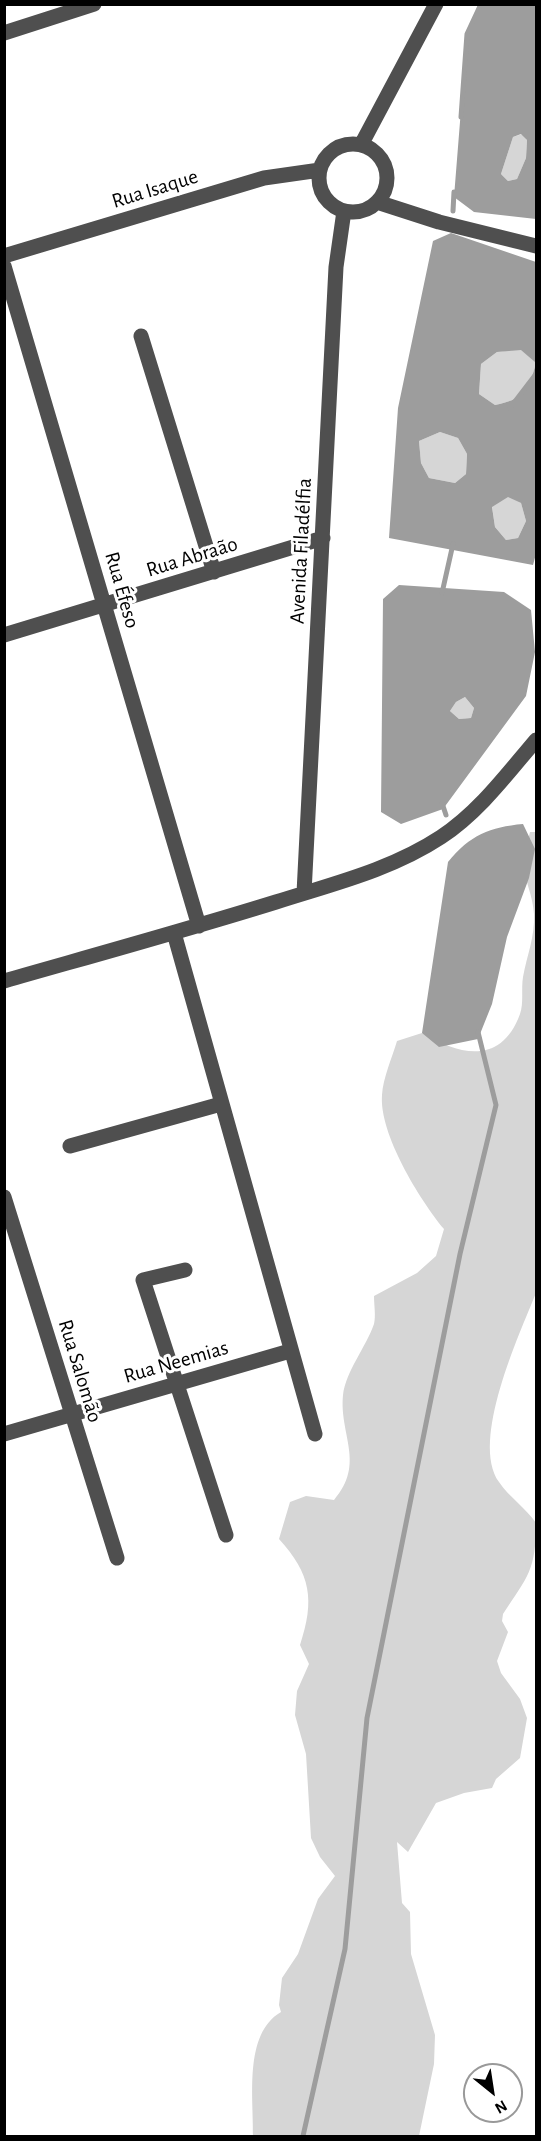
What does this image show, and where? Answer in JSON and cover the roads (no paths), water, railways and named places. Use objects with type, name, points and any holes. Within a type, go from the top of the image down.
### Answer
[{"type":"street","points":[[4,33],[94,4]]},
{"type":"street","points":[[361,145],[436,4]]},
{"type":"street","points":[[348,144],[361,145],[372,150],[386,169],[387,181],[376,202],[367,209],[344,211],[332,205],[323,195],[319,183],[320,170],[326,158],[335,149],[348,144]]},
{"type":"street","name":"Rua Isaque","points":[[4,256],[264,178],[320,170]]},
{"type":"street","points":[[376,202],[439,222],[537,246]]},
{"type":"street","name":"Avenida Filadélfia","points":[[304,893],[336,267],[344,211]]},
{"type":"street","name":"Rua Éfeso","points":[[4,266],[199,926]]},
{"type":"street","points":[[141,336],[214,572]]},
{"type":"street","name":"Rua Abraão","points":[[4,635],[322,538]]},
{"type":"street","points":[[4,981],[199,926],[392,863],[441,837],[477,808],[537,740]]},
{"type":"street","points":[[174,933],[315,1434]]},
{"type":"street","points":[[70,1146],[221,1104]]},
{"type":"street","name":"Rua Salomão","points":[[4,1197],[117,1558]]},
{"type":"street","points":[[186,1270],[143,1280],[226,1535]]},
{"type":"street","name":"Rua Neemias","points":[[4,1434],[290,1351]]},
{"type":"waterway","points":[[461,117],[467,34],[481,4]]},
{"type":"waterway","points":[[453,211],[454,192]]},
{"type":"waterway","points":[[510,408],[536,374]]},
{"type":"waterway","points":[[442,593],[453,544]]},
{"type":"waterway","points":[[442,803],[446,815]]},
{"type":"waterway","points":[[303,2136],[345,1949],[367,1718],[460,1254],[496,1105],[478,1032]]}]
